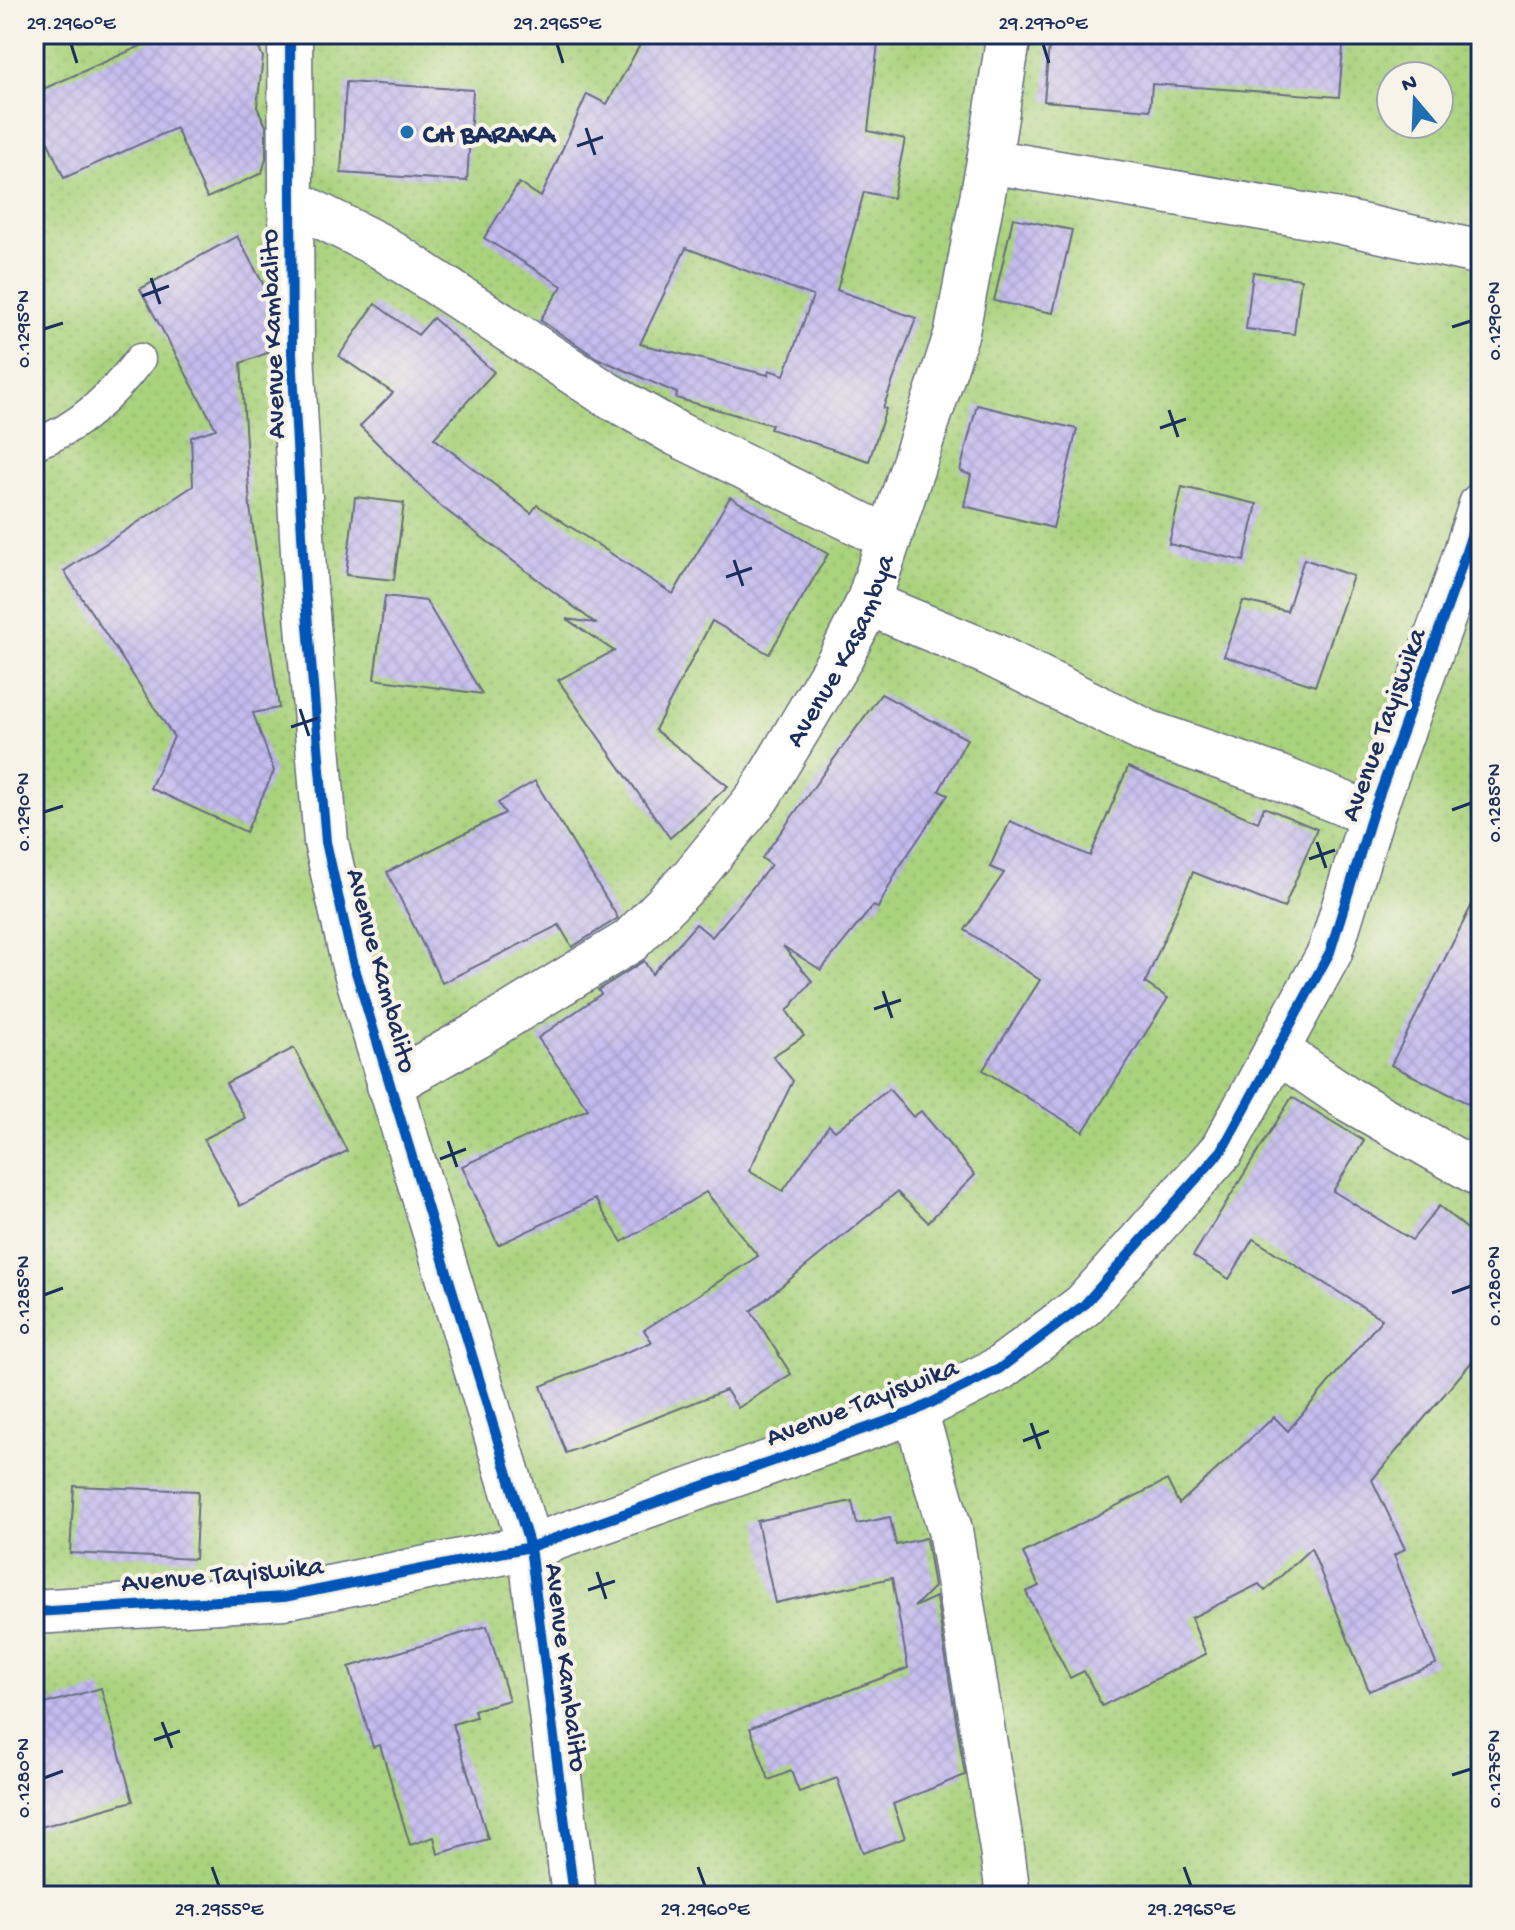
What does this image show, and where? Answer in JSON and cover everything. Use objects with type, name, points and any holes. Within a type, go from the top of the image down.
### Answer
[{"type":"street","name":"Avenue Kambalito","points":[[290,34],[292,353],[314,718],[326,842],[353,962],[530,1547],[574,1896]]},
{"type":"street","name":"Avenue Kasambya","points":[[389,1085],[630,941],[692,878],[758,797],[840,659],[868,603],[957,332],[1009,34]]},
{"type":"street","points":[[989,161],[1338,221],[1481,253]]},
{"type":"street","points":[[289,200],[382,247],[605,393],[677,434],[889,538]]},
{"type":"street","name":"Avenue Tayiswika","points":[[34,1612],[284,1597],[530,1547],[915,1411],[999,1369],[1084,1305],[1222,1150],[1330,952],[1372,815],[1469,586],[1481,505]]},
{"type":"street","points":[[868,603],[991,654],[1147,732],[1275,776],[1372,815]]},
{"type":"street","points":[[1276,1050],[1348,1099],[1481,1175]]},
{"type":"street","points":[[915,1411],[950,1530],[1008,1896]]},
{"type":"lane","points":[[34,444],[69,428],[113,393],[140,359]]},
{"type":"green space","points":[[34,34],[1481,34],[1481,1896],[34,1896]]},
{"type":"building","points":[[168,34],[252,34],[263,57],[257,107],[266,126],[266,158],[262,173],[207,198],[176,128],[64,178],[34,111],[34,93]]},
{"type":"building","points":[[646,34],[879,34],[868,131],[905,139],[893,198],[864,192],[837,290],[916,318],[883,408],[886,409],[869,461],[770,429],[772,425],[676,398],[677,393],[597,358],[540,320],[562,286],[484,238],[519,183],[541,197],[587,94],[607,104]],"holes":[[[686,248],[813,296],[784,375],[769,370],[768,375],[640,344]]]},
{"type":"building","points":[[1050,34],[1344,34],[1339,97],[1152,84],[1150,110],[1044,101]]},
{"type":"building","name":"CH BARAKA","points":[[346,82],[473,90],[467,181],[341,173]]},
{"type":"building","points":[[1013,218],[1072,230],[1053,313],[994,301]]},
{"type":"building","points":[[237,236],[267,291],[267,353],[241,363],[250,507],[279,708],[253,713],[274,771],[246,832],[150,788],[174,737],[64,571],[193,486],[191,437],[216,429],[140,289]]},
{"type":"building","points":[[1253,272],[1301,279],[1294,334],[1246,329]]},
{"type":"building","points":[[375,304],[418,335],[433,318],[494,372],[434,438],[531,513],[537,505],[673,594],[730,497],[828,554],[769,654],[712,621],[655,730],[728,786],[670,838],[558,680],[614,651],[566,619],[595,623],[438,504],[360,426],[393,393],[339,356]]},
{"type":"building","points":[[977,405],[1077,429],[1053,528],[964,506],[971,475],[960,471]]},
{"type":"building","points":[[1182,487],[1257,504],[1244,561],[1169,544]]},
{"type":"building","points":[[355,497],[404,503],[394,580],[346,575]]},
{"type":"building","points":[[1304,559],[1353,576],[1315,686],[1224,656],[1243,601],[1287,611]]},
{"type":"building","points":[[385,596],[426,601],[482,694],[374,679]]},
{"type":"building","points":[[881,694],[967,739],[939,791],[948,795],[898,869],[878,908],[873,906],[821,970],[783,946],[812,981],[787,1011],[804,1036],[773,1056],[793,1081],[749,1171],[783,1191],[829,1125],[835,1131],[889,1089],[913,1117],[921,1111],[975,1175],[928,1222],[897,1192],[751,1311],[791,1374],[738,1408],[726,1390],[566,1453],[541,1386],[652,1342],[644,1330],[758,1256],[706,1192],[622,1242],[595,1199],[498,1245],[462,1166],[588,1109],[538,1038],[601,994],[598,990],[644,961],[652,974],[696,924],[712,937],[771,865],[762,858]]},
{"type":"building","points":[[1128,767],[1258,822],[1264,807],[1317,829],[1284,908],[1193,872],[1145,983],[1168,998],[1083,1132],[983,1070],[1040,980],[965,930],[1004,873],[990,867],[1010,821],[1090,856]]},
{"type":"building","points":[[535,781],[618,918],[572,947],[559,925],[442,983],[387,872],[505,813],[498,803]]},
{"type":"building","points":[[1481,887],[1481,1110],[1391,1065]]},
{"type":"building","points":[[294,1048],[347,1151],[240,1206],[204,1139],[245,1118],[226,1083]]},
{"type":"building","points":[[1292,1097],[1364,1141],[1333,1191],[1412,1240],[1439,1206],[1481,1240],[1481,1351],[1372,1480],[1405,1549],[1394,1555],[1436,1664],[1369,1691],[1311,1548],[1265,1591],[1259,1584],[1191,1618],[1206,1654],[1102,1706],[1084,1671],[1070,1678],[1026,1592],[1039,1586],[1023,1553],[1167,1480],[1179,1504],[1274,1417],[1288,1431],[1382,1319],[1253,1239],[1229,1279],[1193,1256]]},
{"type":"building","points":[[74,1486],[198,1491],[195,1559],[70,1553]]},
{"type":"building","points":[[852,1501],[857,1524],[890,1517],[896,1545],[926,1538],[934,1587],[914,1607],[936,1597],[965,1775],[893,1804],[905,1838],[863,1853],[837,1778],[799,1792],[791,1771],[769,1780],[750,1728],[908,1668],[892,1578],[775,1603],[757,1521]]},
{"type":"building","points":[[487,1626],[509,1700],[474,1710],[476,1717],[453,1724],[488,1839],[438,1854],[434,1837],[410,1845],[380,1745],[373,1747],[349,1667]]},
{"type":"building","points":[[101,1688],[133,1801],[34,1829],[34,1707]]},
{"type":"cycle path","points":[[290,34],[292,353],[305,589],[326,842],[353,962],[530,1547],[574,1896]]},
{"type":"cycle path","points":[[34,1612],[284,1597],[530,1547],[915,1411],[999,1369],[1084,1305],[1222,1150],[1330,952],[1372,815],[1481,505]]},
{"type":"place","name":"CH BARAKA","points":[[407,132]]}]
